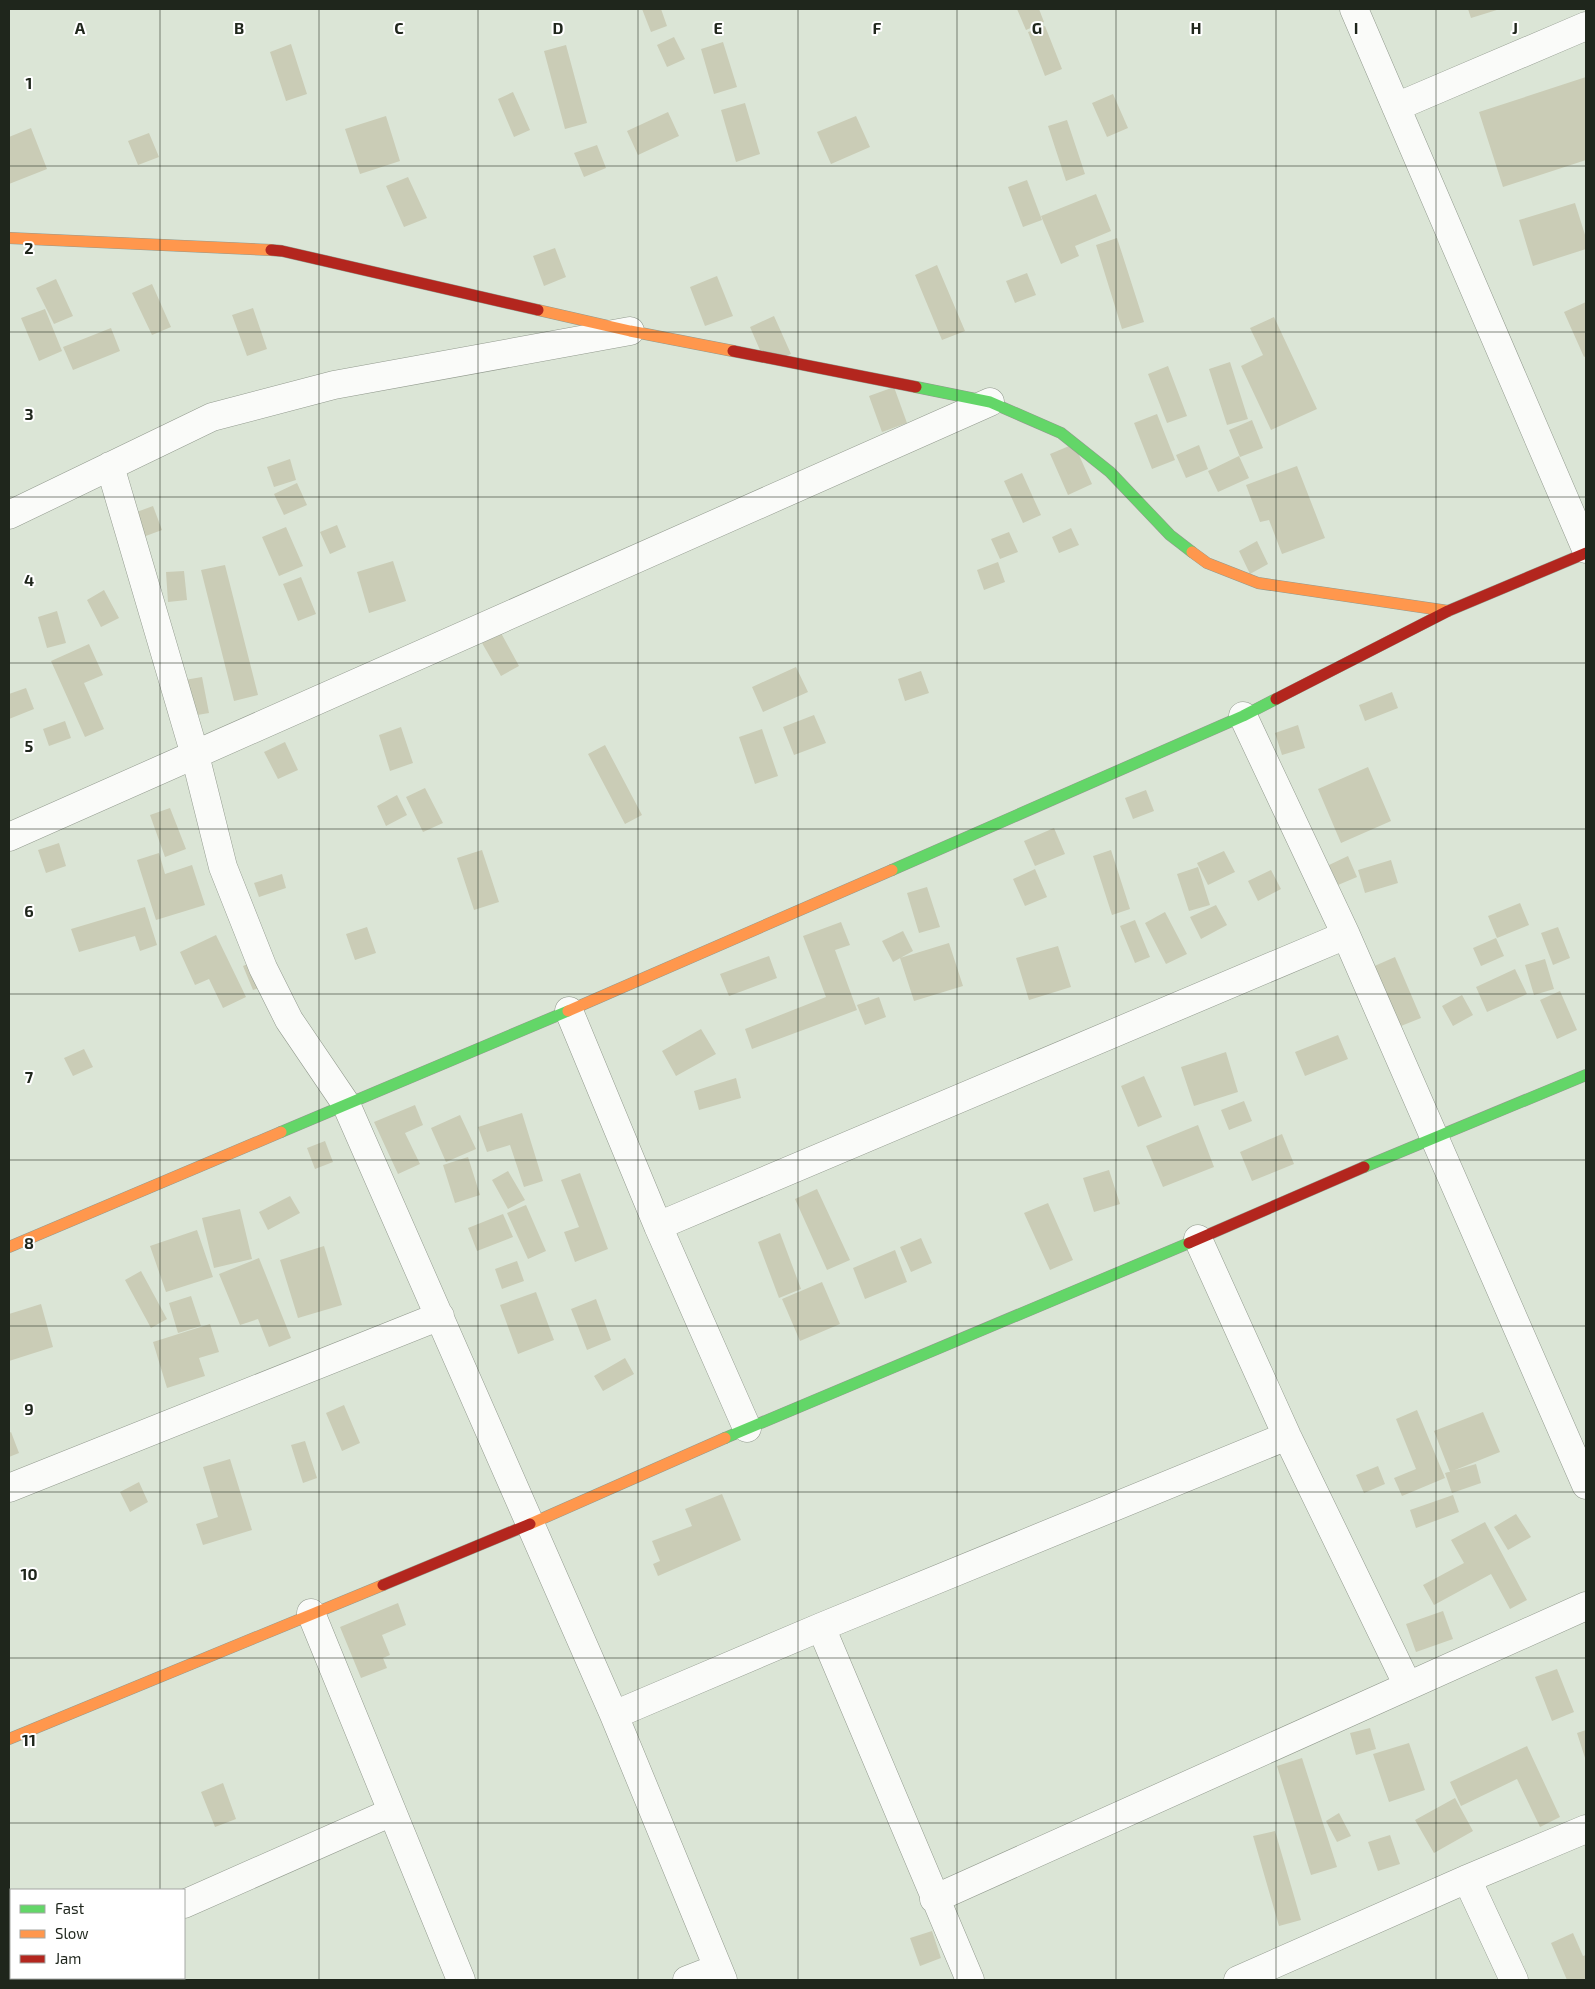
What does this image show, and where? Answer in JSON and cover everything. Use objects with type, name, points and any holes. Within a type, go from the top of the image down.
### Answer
[{"type":"street","points":[[1354,9],[1586,548]]},
{"type":"street","points":[[1396,107],[1586,26]]},
{"type":"street","points":[[9,238],[282,252],[630,331],[990,402],[1061,432],[1110,472],[1170,535],[1207,563],[1258,583],[1448,611]]},
{"type":"street","points":[[9,515],[212,417],[334,385],[630,331]]},
{"type":"street","points":[[9,837],[990,402]]},
{"type":"street","points":[[110,466],[195,755],[223,867],[260,959],[289,1020],[346,1104],[614,1715],[721,1974],[687,1980]]},
{"type":"street","points":[[9,1247],[569,1011],[1243,716],[1448,611],[1586,553]]},
{"type":"street","points":[[1243,716],[1346,935],[1586,1485]]},
{"type":"street","points":[[658,1226],[1346,935]]},
{"type":"street","points":[[569,1011],[658,1226],[747,1428]]},
{"type":"street","points":[[9,1739],[530,1524],[747,1428],[1198,1239],[1433,1137],[1586,1075]]},
{"type":"street","points":[[1198,1239],[1287,1436],[1408,1686]]},
{"type":"street","points":[[9,1488],[440,1316]]},
{"type":"street","points":[[614,1715],[821,1627],[1287,1436]]},
{"type":"street","points":[[934,1899],[1586,1606]]},
{"type":"street","points":[[311,1613],[461,1980]]},
{"type":"street","points":[[821,1627],[934,1899],[970,1980]]},
{"type":"street","points":[[185,1904],[392,1812]]},
{"type":"street","points":[[1238,1980],[1586,1829]]},
{"type":"street","points":[[1467,1879],[1514,1980]]},
{"type":"building","points":[[642,9],[661,9],[667,26],[651,32]]},
{"type":"building","points":[[1017,9],[1039,9],[1044,22],[1026,30]]},
{"type":"building","points":[[1468,9],[1500,9],[1471,18]]},
{"type":"building","points":[[1045,26],[1062,69],[1045,76],[1028,32]]},
{"type":"building","points":[[674,37],[685,59],[667,67],[657,45]]},
{"type":"building","points":[[723,42],[737,87],[714,94],[701,49]]},
{"type":"building","points":[[291,44],[307,94],[286,101],[270,52]]},
{"type":"building","points":[[566,45],[587,123],[565,129],[544,51]]},
{"type":"building","points":[[1586,77],[1586,160],[1503,187],[1479,112]]},
{"type":"building","points":[[513,92],[530,130],[514,137],[498,99]]},
{"type":"building","points":[[1113,94],[1128,128],[1107,137],[1092,103]]},
{"type":"building","points":[[745,103],[760,154],[736,162],[721,110]]},
{"type":"building","points":[[668,112],[679,136],[638,155],[627,131]]},
{"type":"building","points":[[386,116],[400,161],[360,174],[345,129]]},
{"type":"building","points":[[856,116],[870,147],[831,164],[817,132]]},
{"type":"building","points":[[1067,120],[1085,174],[1066,181],[1048,126]]},
{"type":"building","points":[[31,128],[47,169],[9,184],[9,137]]},
{"type":"building","points":[[149,133],[159,157],[138,165],[128,141]]},
{"type":"building","points":[[597,145],[606,168],[584,177],[574,153]]},
{"type":"building","points":[[408,177],[427,218],[404,227],[386,186]]},
{"type":"building","points":[[1027,180],[1042,220],[1023,227],[1008,187]]},
{"type":"building","points":[[1096,194],[1111,231],[1075,246],[1079,256],[1061,264],[1041,216]]},
{"type":"building","points":[[1575,203],[1586,238],[1586,249],[1533,266],[1519,220]]},
{"type":"building","points":[[1117,238],[1144,322],[1122,329],[1096,245]]},
{"type":"building","points":[[555,248],[566,277],[544,286],[533,256]]},
{"type":"building","points":[[937,265],[965,331],[942,340],[915,275]]},
{"type":"building","points":[[1027,273],[1036,295],[1015,303],[1006,281]]},
{"type":"building","points":[[717,276],[733,316],[705,326],[690,287]]},
{"type":"building","points":[[56,279],[73,316],[54,324],[36,288]]},
{"type":"building","points":[[152,284],[171,327],[152,335],[132,293]]},
{"type":"building","points":[[1586,302],[1586,356],[1584,357],[1564,312]]},
{"type":"building","points":[[253,308],[267,349],[247,356],[232,315]]},
{"type":"building","points":[[45,309],[62,351],[39,361],[21,318]]},
{"type":"building","points":[[774,316],[791,354],[766,364],[750,327]]},
{"type":"building","points":[[1274,317],[1317,409],[1271,430],[1241,366],[1263,355],[1250,328]]},
{"type":"building","points":[[111,328],[120,351],[73,370],[63,347]]},
{"type":"building","points":[[1230,362],[1248,419],[1227,425],[1209,369]]},
{"type":"building","points":[[1168,366],[1187,416],[1167,423],[1148,374]]},
{"type":"building","points":[[894,387],[907,423],[882,432],[869,396]]},
{"type":"building","points":[[1157,414],[1175,460],[1152,469],[1134,423]]},
{"type":"building","points":[[1252,420],[1263,448],[1240,457],[1229,430]]},
{"type":"building","points":[[1074,444],[1092,484],[1068,495],[1050,454]]},
{"type":"building","points":[[1199,445],[1208,469],[1186,478],[1176,455]]},
{"type":"building","points":[[1239,456],[1249,478],[1218,492],[1208,471]]},
{"type":"building","points":[[290,459],[296,480],[274,487],[267,467]]},
{"type":"building","points":[[1297,466],[1325,538],[1282,554],[1269,520],[1260,522],[1246,485]]},
{"type":"building","points":[[1022,473],[1041,515],[1023,523],[1004,481]]},
{"type":"building","points":[[297,483],[307,505],[284,515],[274,494]]},
{"type":"building","points":[[153,506],[162,530],[143,537],[134,513]]},
{"type":"building","points":[[337,525],[346,547],[330,554],[320,532]]},
{"type":"building","points":[[286,527],[303,566],[279,576],[262,537]]},
{"type":"building","points":[[1071,528],[1079,545],[1059,553],[1052,537]]},
{"type":"building","points":[[1009,532],[1018,552],[1000,559],[991,539]]},
{"type":"building","points":[[1257,541],[1268,564],[1250,574],[1239,551]]},
{"type":"building","points":[[393,561],[406,601],[369,613],[357,572]]},
{"type":"building","points":[[998,562],[1005,582],[984,590],[977,570]]},
{"type":"building","points":[[225,565],[258,695],[234,701],[201,570]]},
{"type":"building","points":[[184,571],[187,600],[168,602],[166,572]]},
{"type":"building","points":[[301,577],[316,614],[298,621],[283,584]]},
{"type":"building","points":[[104,590],[119,618],[101,627],[87,600]]},
{"type":"building","points":[[57,611],[66,643],[47,648],[38,617]]},
{"type":"building","points":[[501,633],[519,666],[501,676],[482,643]]},
{"type":"building","points":[[89,644],[103,675],[84,683],[104,729],[85,737],[51,661]]},
{"type":"building","points":[[796,667],[808,692],[763,712],[752,687]]},
{"type":"building","points":[[921,671],[929,693],[905,701],[898,679]]},
{"type":"building","points":[[202,677],[209,713],[180,718],[173,682]]},
{"type":"building","points":[[26,688],[34,709],[9,719],[9,694]]},
{"type":"building","points":[[1392,692],[1398,708],[1365,721],[1359,705]]},
{"type":"building","points":[[814,715],[826,743],[794,755],[783,727]]},
{"type":"building","points":[[65,721],[71,738],[49,746],[43,729]]},
{"type":"building","points":[[1298,725],[1305,748],[1282,755],[1275,733]]},
{"type":"building","points":[[401,727],[413,763],[390,771],[379,735]]},
{"type":"building","points":[[762,729],[778,776],[755,784],[739,737]]},
{"type":"building","points":[[285,742],[298,770],[278,779],[264,752]]},
{"type":"building","points":[[605,745],[642,815],[625,824],[588,754]]},
{"type":"building","points":[[1368,767],[1391,821],[1341,843],[1318,789]]},
{"type":"building","points":[[425,788],[443,823],[423,832],[406,797]]},
{"type":"building","points":[[1146,790],[1154,811],[1133,819],[1125,798]]},
{"type":"building","points":[[397,795],[407,815],[386,826],[377,806]]},
{"type":"building","points":[[170,808],[186,849],[165,857],[150,815]]},
{"type":"building","points":[[1054,828],[1065,854],[1035,866],[1024,841]]},
{"type":"building","points":[[59,843],[66,866],[46,873],[38,850]]},
{"type":"building","points":[[482,850],[499,902],[474,910],[457,858]]},
{"type":"building","points":[[1111,850],[1130,909],[1112,915],[1093,856]]},
{"type":"building","points":[[1224,851],[1235,872],[1208,885],[1197,863]]},
{"type":"building","points":[[159,853],[165,874],[192,865],[205,905],[156,920],[137,860]]},
{"type":"building","points":[[1348,856],[1357,877],[1338,885],[1329,865]]},
{"type":"building","points":[[1391,860],[1398,883],[1365,893],[1358,870]]},
{"type":"building","points":[[1198,867],[1210,905],[1189,911],[1177,874]]},
{"type":"building","points":[[1035,869],[1047,897],[1025,906],[1013,879]]},
{"type":"building","points":[[1271,870],[1281,889],[1258,901],[1248,881]]},
{"type":"building","points":[[282,874],[286,888],[259,897],[254,883]]},
{"type":"building","points":[[927,887],[940,927],[919,933],[907,893]]},
{"type":"building","points":[[1520,903],[1529,925],[1497,938],[1488,916]]},
{"type":"building","points":[[1216,905],[1227,925],[1201,939],[1190,917]]},
{"type":"building","points":[[145,907],[157,945],[140,951],[135,936],[79,952],[71,929]]},
{"type":"building","points":[[1165,912],[1187,954],[1166,964],[1145,923]]},
{"type":"building","points":[[1135,920],[1150,957],[1135,963],[1120,926]]},
{"type":"building","points":[[841,922],[850,945],[835,950],[857,1010],[752,1049],[745,1029],[826,997],[803,936]]},
{"type":"building","points":[[367,927],[376,953],[355,960],[346,934]]},
{"type":"building","points":[[1558,927],[1570,958],[1553,965],[1541,933]]},
{"type":"building","points":[[903,931],[913,951],[893,962],[882,941]]},
{"type":"building","points":[[216,935],[246,997],[223,1008],[209,979],[195,985],[180,952]]},
{"type":"building","points":[[1496,938],[1504,956],[1481,966],[1473,948]]},
{"type":"building","points":[[949,943],[963,986],[914,1001],[900,958]]},
{"type":"building","points":[[1058,946],[1071,987],[1029,1000],[1016,958]]},
{"type":"building","points":[[769,956],[777,978],[729,996],[720,974]]},
{"type":"building","points":[[1395,957],[1421,1018],[1396,1028],[1370,968]]},
{"type":"building","points":[[260,959],[270,984],[253,990],[243,966]]},
{"type":"building","points":[[1545,959],[1554,989],[1534,995],[1525,965]]},
{"type":"building","points":[[1515,969],[1527,994],[1487,1012],[1476,987]]},
{"type":"building","points":[[1560,991],[1577,1030],[1557,1039],[1540,1000]]},
{"type":"building","points":[[1462,995],[1473,1015],[1453,1026],[1442,1006]]},
{"type":"building","points":[[879,997],[886,1017],[865,1025],[857,1005]]},
{"type":"building","points":[[701,1029],[716,1054],[676,1076],[662,1051]]},
{"type":"building","points":[[1338,1035],[1348,1059],[1305,1076],[1295,1052]]},
{"type":"building","points":[[84,1049],[93,1067],[73,1076],[64,1058]]},
{"type":"building","points":[[1226,1052],[1238,1092],[1194,1106],[1181,1067]]},
{"type":"building","points":[[1144,1076],[1162,1117],[1138,1127],[1121,1086]]},
{"type":"building","points":[[736,1078],[741,1098],[699,1110],[694,1091]]},
{"type":"building","points":[[1244,1101],[1252,1121],[1229,1130],[1221,1110]]},
{"type":"building","points":[[415,1105],[423,1125],[405,1133],[420,1164],[398,1174],[374,1122]]},
{"type":"building","points":[[522,1113],[543,1181],[524,1187],[510,1145],[487,1152],[478,1127]]},
{"type":"building","points":[[460,1115],[476,1149],[446,1162],[431,1128]]},
{"type":"building","points":[[1198,1125],[1214,1167],[1163,1187],[1146,1146]]},
{"type":"building","points":[[1282,1134],[1294,1164],[1252,1181],[1240,1152]]},
{"type":"building","points":[[325,1141],[333,1162],[315,1169],[307,1148]]},
{"type":"building","points":[[468,1157],[480,1195],[455,1203],[443,1165]]},
{"type":"building","points":[[1109,1170],[1120,1204],[1094,1212],[1083,1178]]},
{"type":"building","points":[[508,1171],[525,1200],[508,1209],[492,1180]]},
{"type":"building","points":[[580,1173],[608,1249],[575,1262],[564,1232],[579,1227],[561,1180]]},
{"type":"building","points":[[817,1189],[850,1260],[827,1270],[795,1199]]},
{"type":"building","points":[[290,1196],[300,1213],[268,1230],[259,1212]]},
{"type":"building","points":[[1048,1203],[1073,1260],[1050,1270],[1024,1213]]},
{"type":"building","points":[[526,1205],[546,1251],[528,1259],[507,1213]]},
{"type":"building","points":[[240,1209],[252,1259],[214,1268],[202,1218]]},
{"type":"building","points":[[503,1214],[513,1237],[477,1251],[468,1228]]},
{"type":"building","points":[[197,1230],[213,1277],[166,1292],[150,1246]]},
{"type":"building","points":[[780,1233],[801,1289],[779,1298],[758,1242]]},
{"type":"building","points":[[921,1238],[932,1263],[911,1272],[900,1247]]},
{"type":"building","points":[[324,1246],[342,1305],[298,1318],[280,1260]]},
{"type":"building","points":[[895,1250],[907,1282],[865,1299],[853,1268]]},
{"type":"building","points":[[259,1258],[291,1338],[269,1347],[258,1319],[240,1325],[219,1274]]},
{"type":"building","points":[[517,1261],[524,1281],[502,1289],[495,1269]]},
{"type":"building","points":[[141,1271],[167,1319],[151,1328],[125,1280]]},
{"type":"building","points":[[822,1282],[840,1324],[800,1341],[782,1299]]},
{"type":"building","points":[[536,1292],[554,1340],[518,1354],[500,1305]]},
{"type":"building","points":[[191,1296],[201,1326],[178,1333],[169,1303]]},
{"type":"building","points":[[596,1299],[611,1340],[587,1350],[571,1309]]},
{"type":"building","points":[[41,1304],[53,1347],[9,1361],[9,1314]]},
{"type":"building","points":[[210,1324],[219,1352],[199,1358],[205,1376],[167,1388],[153,1342]]},
{"type":"building","points":[[625,1358],[634,1374],[603,1391],[594,1376]]},
{"type":"building","points":[[344,1405],[360,1443],[342,1451],[326,1413]]},
{"type":"building","points":[[1417,1410],[1445,1478],[1402,1496],[1394,1478],[1416,1469],[1396,1419]]},
{"type":"building","points":[[1483,1412],[1500,1452],[1450,1472],[1434,1431]]},
{"type":"building","points":[[11,1432],[19,1453],[9,1457],[9,1433]]},
{"type":"building","points":[[305,1441],[317,1478],[303,1483],[291,1445]]},
{"type":"building","points":[[230,1459],[252,1530],[203,1545],[196,1524],[218,1517],[203,1467]]},
{"type":"building","points":[[1476,1464],[1481,1483],[1452,1493],[1445,1473]]},
{"type":"building","points":[[1378,1466],[1385,1484],[1364,1493],[1356,1475]]},
{"type":"building","points":[[139,1482],[148,1502],[130,1512],[120,1492]]},
{"type":"building","points":[[722,1494],[741,1540],[658,1576],[653,1564],[660,1561],[652,1541],[692,1526],[685,1509]]},
{"type":"building","points":[[1453,1495],[1459,1512],[1416,1528],[1410,1510]]},
{"type":"building","points":[[1516,1514],[1531,1537],[1508,1550],[1494,1527]]},
{"type":"building","points":[[1485,1522],[1527,1600],[1510,1609],[1491,1574],[1434,1605],[1423,1585],[1464,1563],[1451,1540]]},
{"type":"building","points":[[398,1603],[406,1625],[382,1635],[390,1655],[383,1658],[387,1668],[361,1678],[340,1627]]},
{"type":"building","points":[[1443,1611],[1453,1639],[1416,1652],[1406,1624]]},
{"type":"building","points":[[1557,1669],[1574,1712],[1552,1721],[1535,1677]]},
{"type":"building","points":[[1370,1728],[1376,1749],[1356,1755],[1350,1733]]},
{"type":"building","points":[[1586,1730],[1586,1761],[1577,1733]]},
{"type":"building","points":[[1409,1743],[1425,1790],[1389,1802],[1373,1754]]},
{"type":"building","points":[[1527,1746],[1560,1817],[1540,1827],[1517,1779],[1461,1806],[1450,1782]]},
{"type":"building","points":[[1302,1758],[1337,1867],[1311,1875],[1277,1766]]},
{"type":"building","points":[[223,1783],[236,1819],[215,1827],[201,1792]]},
{"type":"building","points":[[1455,1798],[1473,1831],[1434,1853],[1415,1820]]},
{"type":"building","points":[[1339,1813],[1351,1836],[1337,1842],[1326,1821]]},
{"type":"building","points":[[1275,1831],[1301,1920],[1279,1926],[1253,1836]]},
{"type":"building","points":[[1390,1835],[1400,1864],[1378,1871],[1368,1842]]},
{"type":"building","points":[[10,1918],[9,1951],[9,1919]]},
{"type":"building","points":[[932,1931],[941,1958],[920,1966],[910,1938]]},
{"type":"building","points":[[1573,1933],[1583,1956],[1586,1955],[1586,1980],[1567,1980],[1551,1943]]},
{"type":"traffic: fast","points":[[916,387],[990,402],[1061,433],[1110,472],[1170,535],[1192,552]]},
{"type":"traffic: fast","points":[[892,870],[1243,716],[1276,699]]},
{"type":"traffic: fast","points":[[281,1132],[568,1011]]},
{"type":"traffic: fast","points":[[1364,1167],[1586,1075]]},
{"type":"traffic: fast","points":[[725,1438],[1189,1243]]},
{"type":"traffic: slow","points":[[9,238],[271,250]]},
{"type":"traffic: slow","points":[[538,310],[630,331],[733,351]]},
{"type":"traffic: slow","points":[[1192,552],[1207,563],[1258,583],[1448,611]]},
{"type":"traffic: slow","points":[[568,1011],[892,870]]},
{"type":"traffic: slow","points":[[9,1247],[281,1132]]},
{"type":"traffic: slow","points":[[530,1524],[725,1438]]},
{"type":"traffic: slow","points":[[9,1739],[383,1585]]},
{"type":"traffic: jam","points":[[271,250],[538,310]]},
{"type":"traffic: jam","points":[[733,351],[916,387]]},
{"type":"traffic: jam","points":[[1276,699],[1448,611],[1586,553]]},
{"type":"traffic: jam","points":[[1189,1243],[1364,1167]]},
{"type":"traffic: jam","points":[[383,1585],[530,1524]]}]
